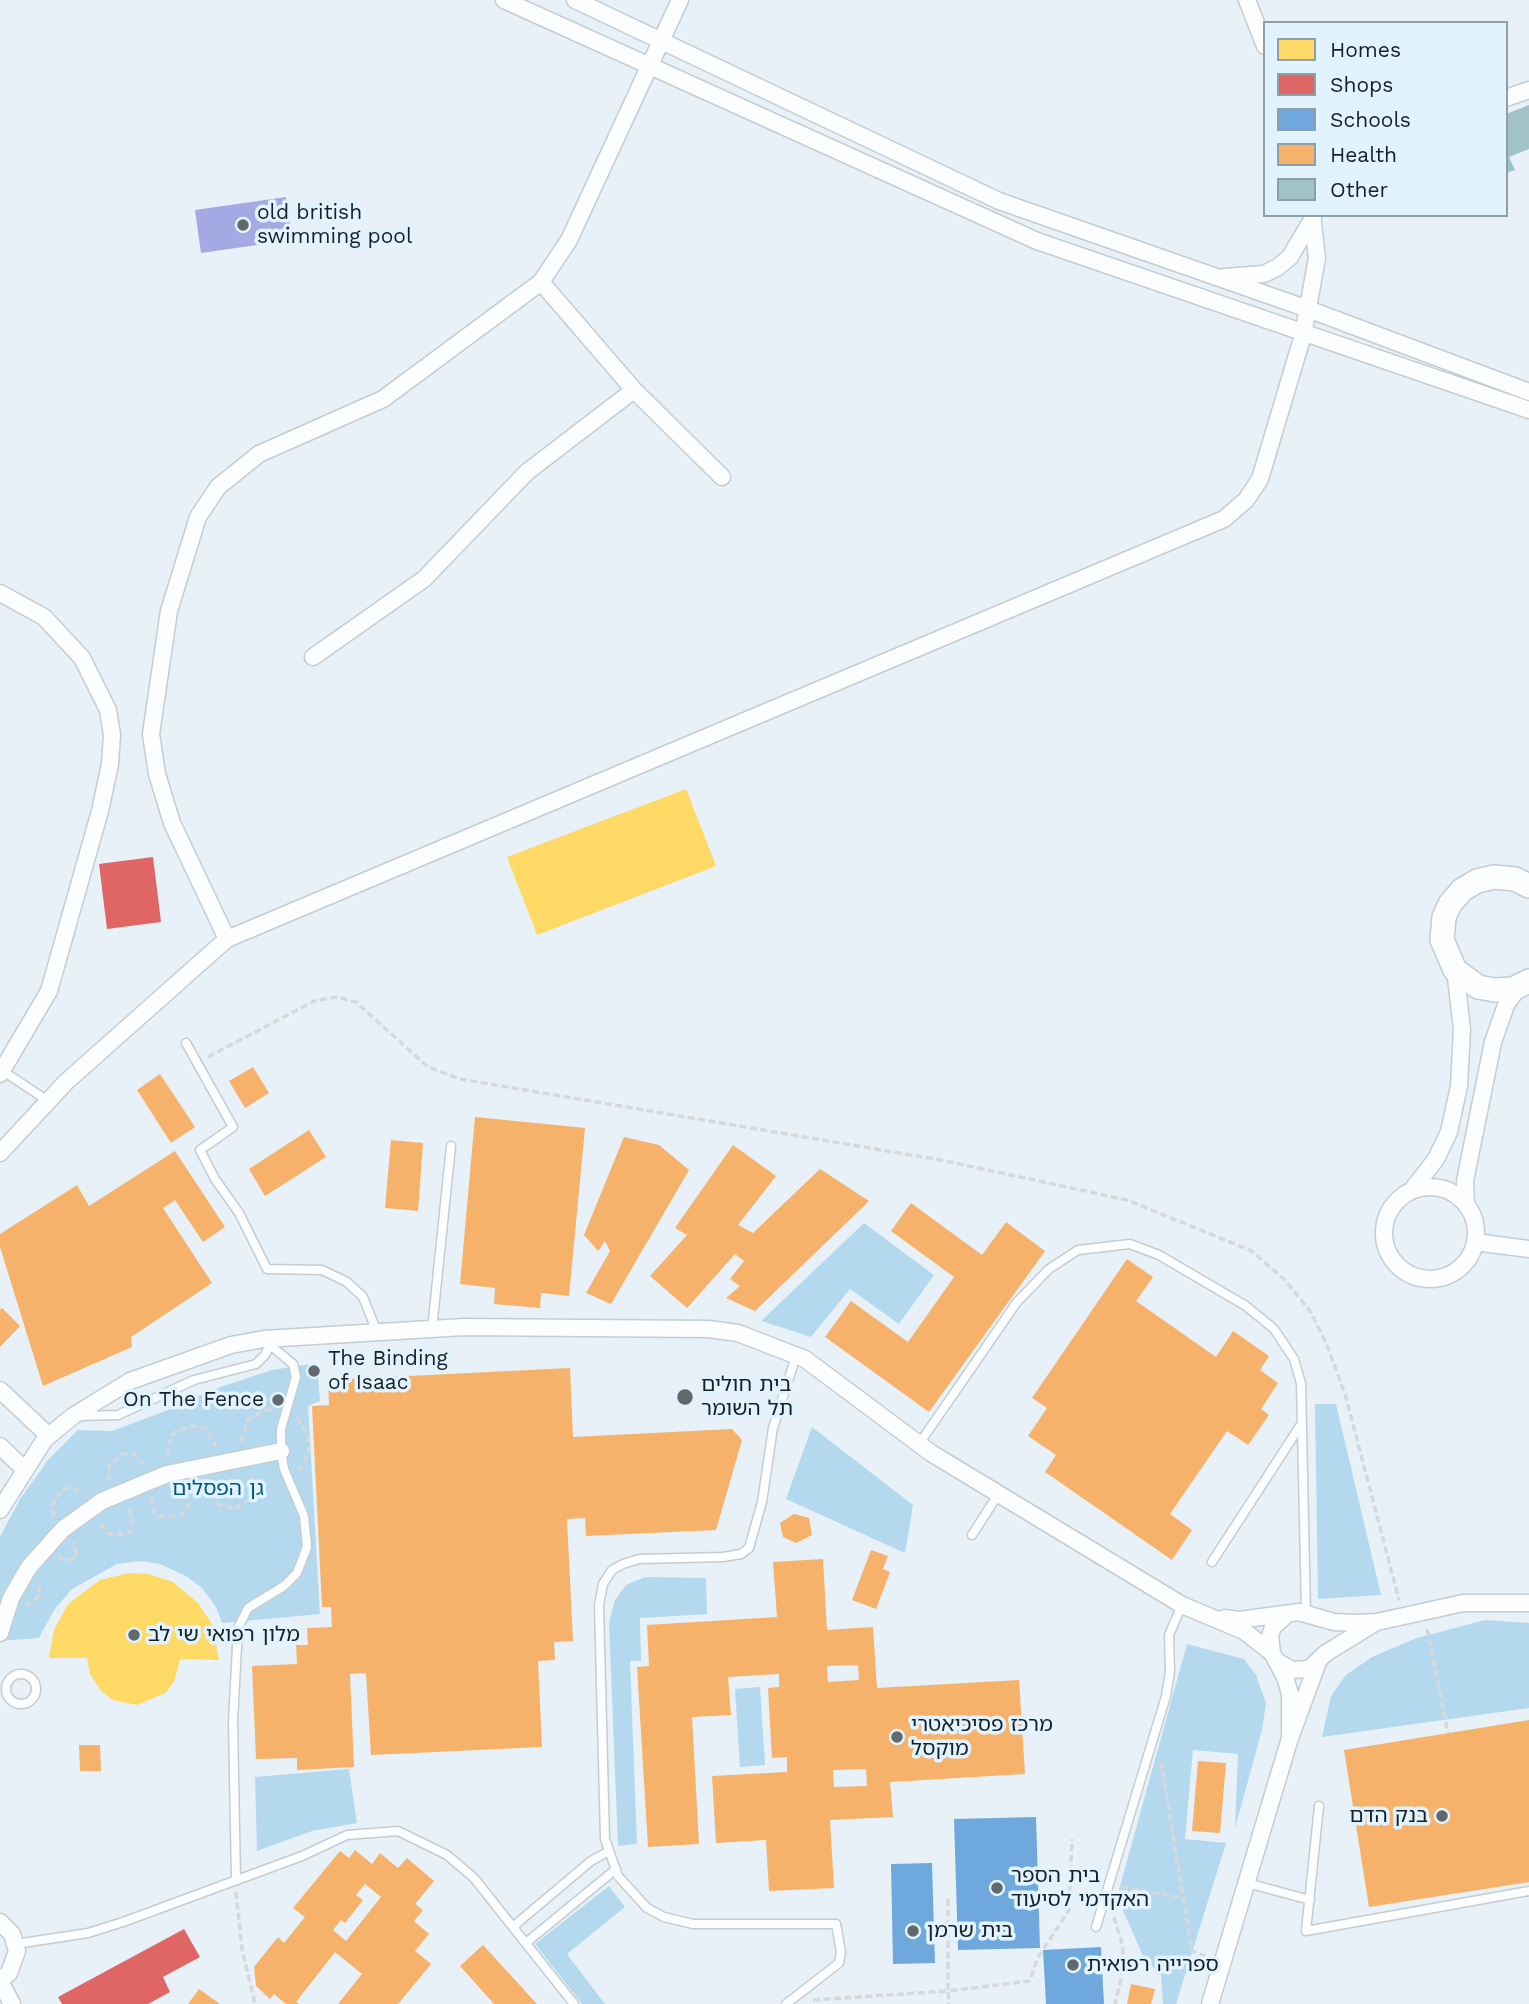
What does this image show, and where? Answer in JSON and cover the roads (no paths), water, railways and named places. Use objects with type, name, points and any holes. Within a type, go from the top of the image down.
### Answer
[{"type":"street","points":[[504,0],[1037,241],[1304,335],[1529,410]]},
{"type":"street","points":[[575,0],[999,201],[1308,309],[1529,392]]},
{"type":"street","points":[[227,939],[172,823],[157,774],[151,734],[169,611],[198,517],[218,487],[259,454],[383,399],[541,282],[569,240],[680,0]]},
{"type":"street","points":[[1247,0],[1263,41]]},
{"type":"street","points":[[1508,97],[1529,90]]},
{"type":"street","points":[[1217,278],[1264,274],[1278,267],[1290,257],[1313,217]]},
{"type":"street","points":[[0,1153],[48,1101],[227,939],[1224,519],[1246,500],[1260,479],[1304,335],[1317,258],[1313,217]]},
{"type":"street","points":[[541,282],[634,390],[722,477]]},
{"type":"street","points":[[313,657],[424,579],[527,472],[634,390]]},
{"type":"street","points":[[0,593],[44,617],[82,658],[108,710],[112,735],[110,764],[100,811],[49,991],[5,1074]]},
{"type":"street","points":[[1524,983],[1506,1005],[1493,1042],[1465,1181],[1466,1203],[1476,1228],[1475,1242],[1468,1259],[1446,1277],[1427,1279],[1399,1268],[1385,1243],[1385,1223],[1396,1201],[1412,1190],[1436,1159],[1449,1132],[1459,1086],[1462,1030],[1455,970],[1442,940],[1443,921],[1450,904],[1462,890],[1477,881],[1494,877],[1515,879],[1529,886]]},
{"type":"street","points":[[1455,970],[1478,987],[1495,990],[1524,983]]},
{"type":"street","points":[[1412,1190],[1430,1186],[1444,1188],[1466,1203]]},
{"type":"street","points":[[1475,1242],[1529,1249]]},
{"type":"street","points":[[0,1510],[24,1469],[49,1436],[73,1416],[130,1381],[231,1345],[432,1329],[708,1329],[738,1333],[796,1355],[919,1444],[1182,1605],[1244,1631],[1275,1658],[1301,1671],[1377,1622]]},
{"type":"street","points":[[0,1390],[49,1436]]},
{"type":"street","points":[[0,1446],[24,1469]]},
{"type":"street","points":[[0,1633],[16,1587],[29,1566],[63,1529],[102,1501],[167,1474],[281,1451]]},
{"type":"street","points":[[1208,1615],[1239,1620],[1308,1614],[1334,1622],[1377,1622],[1423,1611],[1489,1601],[1529,1604]]},
{"type":"street","points":[[1210,2004],[1290,1738],[1321,1659],[1325,1629],[1308,1614]]},
{"type":"street","points":[[1286,1615],[1273,1627],[1270,1636],[1275,1658],[1290,1694],[1290,1738]]},
{"type":"street","points":[[0,1922],[12,1934],[16,1944],[15,1963],[0,1981],[12,2004]]},
{"type":"lane","points":[[186,1043],[233,1128],[200,1150],[215,1179],[239,1213],[267,1269],[322,1270],[346,1282],[363,1297],[377,1332]]},
{"type":"lane","points":[[5,1074],[48,1101]]},
{"type":"lane","points":[[432,1329],[451,1146]]},
{"type":"lane","points":[[919,1444],[1017,1302],[1049,1269],[1078,1250],[1130,1244],[1159,1255],[1217,1287],[1274,1329],[1294,1359],[1301,1383],[1308,1614]]},
{"type":"lane","points":[[73,1416],[118,1415],[194,1380],[256,1364],[271,1341],[293,1364],[296,1377],[283,1420],[281,1451],[287,1477],[304,1516],[307,1547],[297,1573],[284,1587],[248,1608],[238,1628],[233,1721],[236,1880]]},
{"type":"lane","points":[[788,2002],[839,1963],[841,1952],[836,1924],[725,1926],[683,1922],[647,1908],[633,1896],[616,1869],[605,1839],[599,1605],[603,1584],[612,1570],[639,1559],[723,1558],[741,1554],[749,1548],[762,1502],[773,1428],[796,1355]]},
{"type":"lane","points":[[1212,1562],[1301,1424]]},
{"type":"lane","points":[[972,1535],[999,1492]]},
{"type":"lane","points":[[1096,1927],[1156,1731],[1170,1672],[1169,1635],[1182,1605]]},
{"type":"lane","points":[[1319,1806],[1307,1931],[1529,1891]]},
{"type":"lane","points":[[16,1944],[111,1926],[347,1835],[398,1831],[422,1840],[447,1855],[491,1895],[574,2004]]},
{"type":"lane","points":[[514,1925],[591,1861],[609,1851]]},
{"type":"lane","points":[[527,1942],[616,1869]]},
{"type":"lane","points":[[1247,1883],[1310,1900]]},
{"type":"water","name":"old british swimming pool","points":[[286,197],[292,240],[201,253],[195,210]]},
{"type":"place","name":"old british swimming pool","points":[[243,225]]},
{"type":"place","name":"The Binding of Isaac","points":[[314,1371]]},
{"type":"place","name":"בית חולים תל השומר","points":[[685,1397]]},
{"type":"place","name":"On The Fence","points":[[278,1400]]},
{"type":"place","name":"מלון רפואי שי לב","points":[[134,1635]]},
{"type":"place","name":"מרכז פסיכיאטרי מוקסל","points":[[897,1737]]},
{"type":"place","name":"בנק הדם","points":[[1442,1816]]},
{"type":"place","name":"בית הספר האקדמי לסיעוד","points":[[997,1888]]},
{"type":"place","name":"בית שרמן","points":[[913,1931]]},
{"type":"place","name":"ספרייה רפואית","points":[[1073,1965]]},
{"type":"park label","name":"גן הפסלים","points":[[218,1489]]}]
